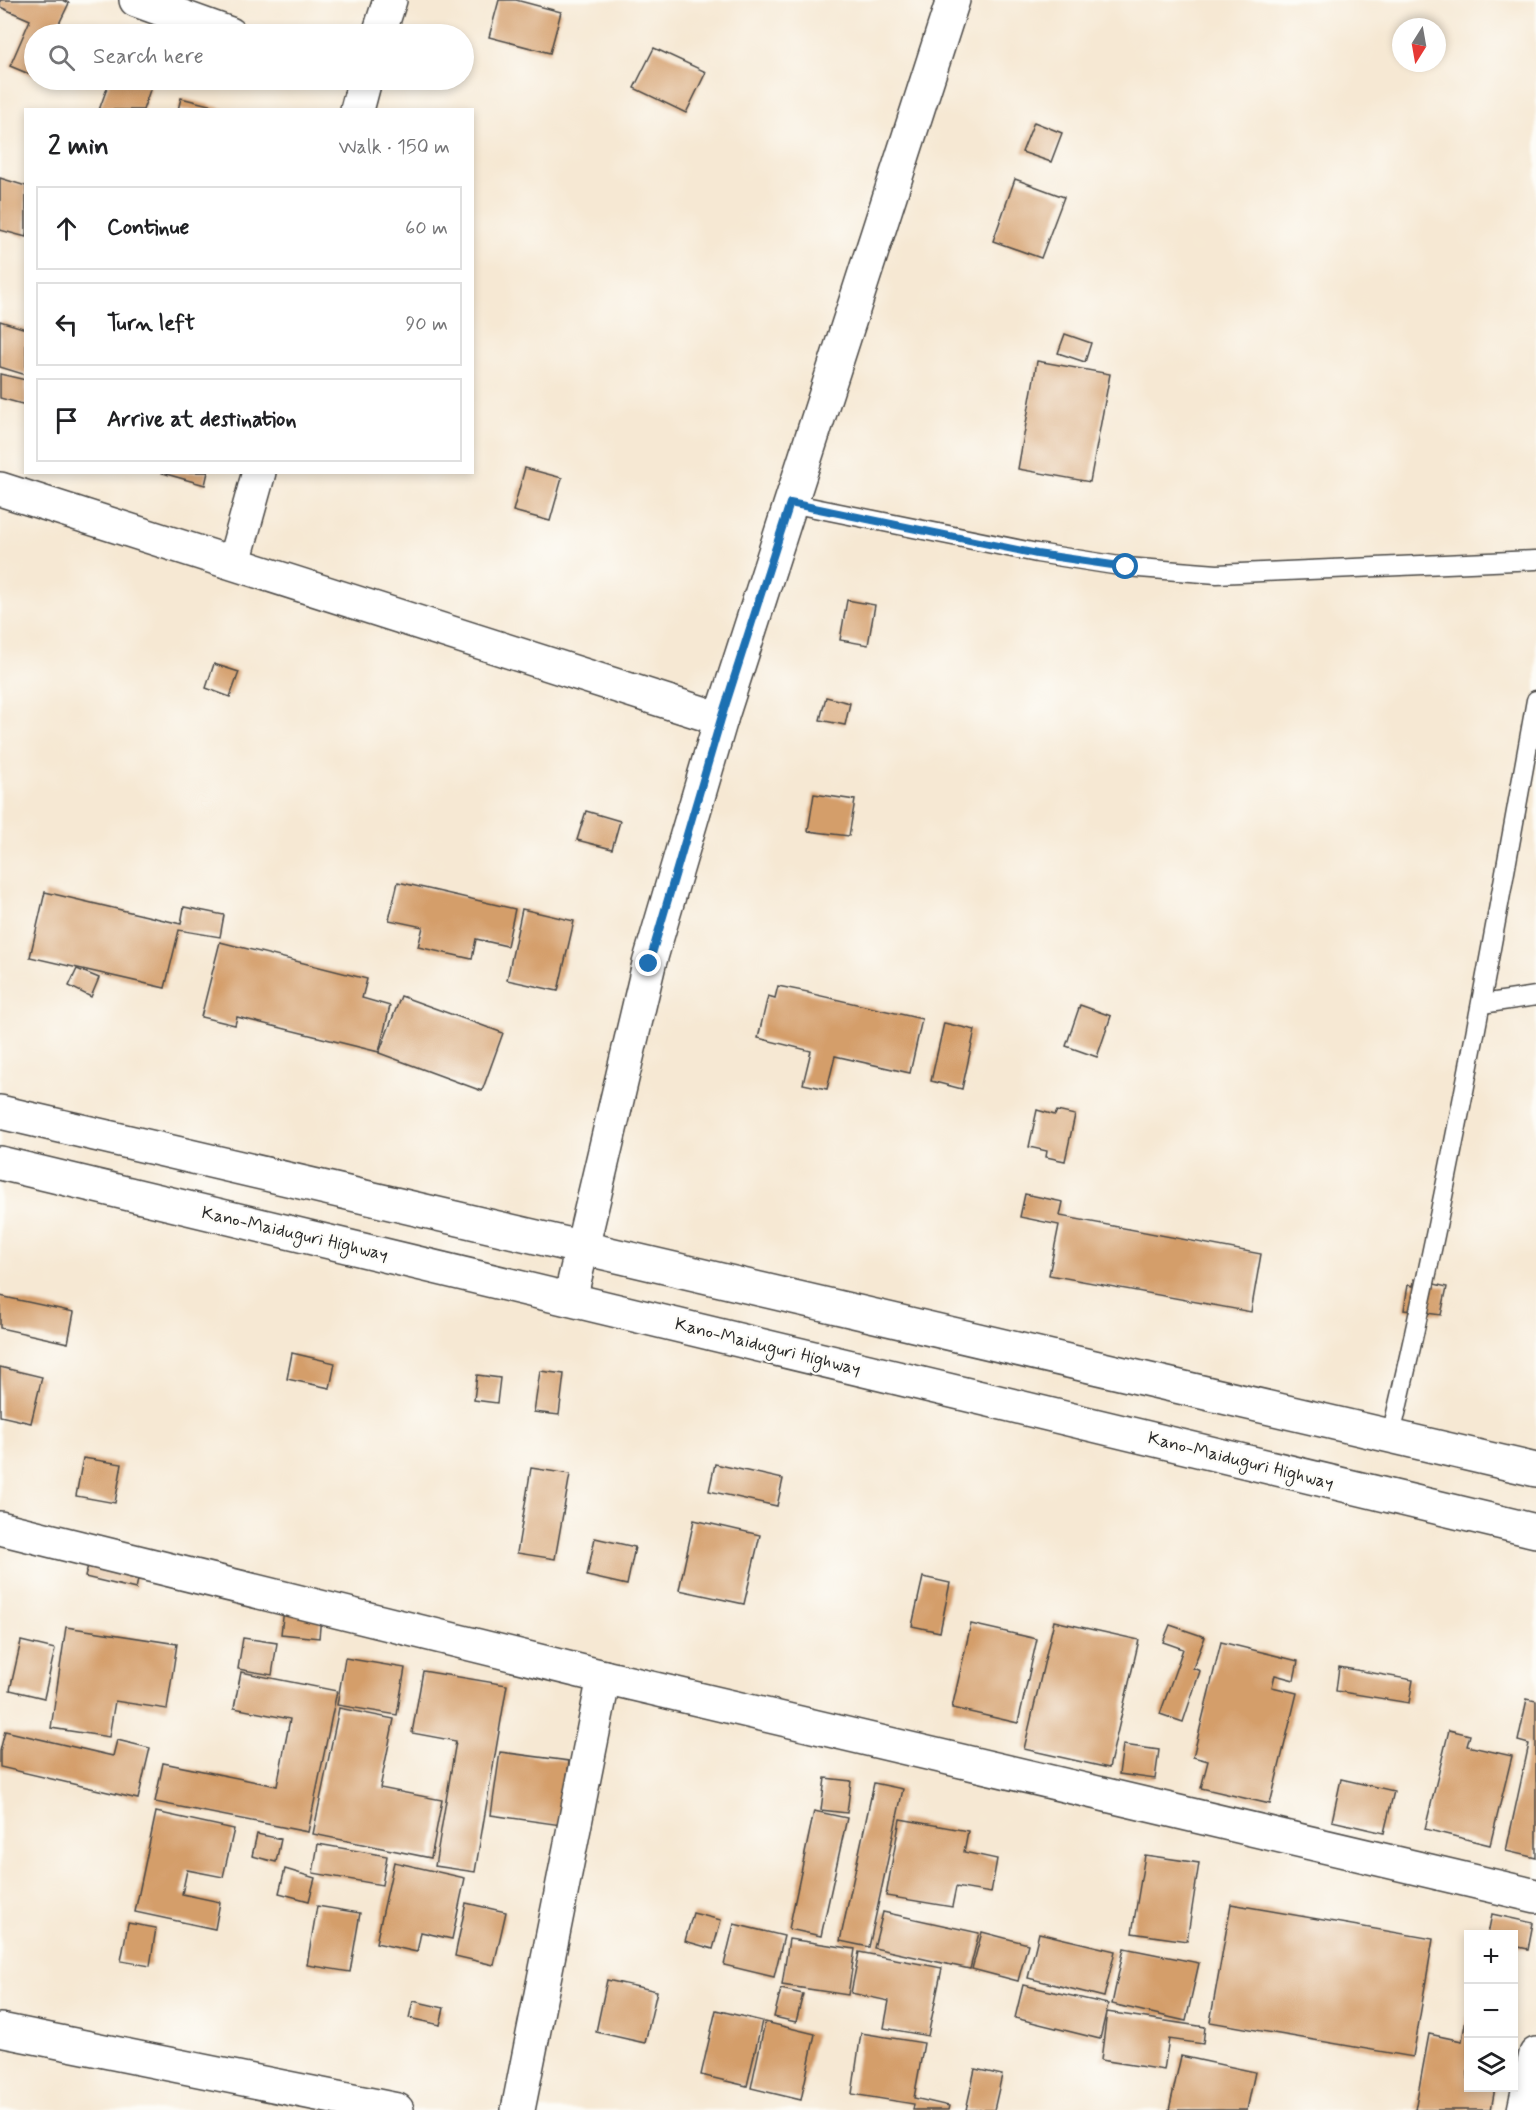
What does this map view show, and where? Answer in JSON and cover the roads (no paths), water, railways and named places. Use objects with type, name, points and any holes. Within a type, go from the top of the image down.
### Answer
[{"type":"main road","points":[[135,0],[202,24]]},
{"type":"main road","points":[[382,24],[390,0]]},
{"type":"main road","points":[[570,1299],[649,964],[721,719],[953,0]]},
{"type":"main road","points":[[234,562],[257,474]]},
{"type":"main road","points":[[0,489],[721,719]]},
{"type":"main road","points":[[0,1112],[1536,1470]]},
{"type":"main road","name":"Kano-Maiduguri Highway","points":[[0,1163],[1536,1531]]},
{"type":"main road","points":[[0,1528],[604,1677],[1536,1896]]},
{"type":"main road","points":[[518,2110],[604,1677]]},
{"type":"main road","points":[[0,2030],[397,2110]]},
{"type":"main road","points":[[1524,2110],[1536,2054]]},
{"type":"lane","points":[[790,503],[1037,554],[1138,568],[1217,574],[1536,560]]},
{"type":"lane","points":[[1390,1435],[1423,1298],[1482,1004],[1536,700]]},
{"type":"lane","points":[[1482,1004],[1536,996]]}]
